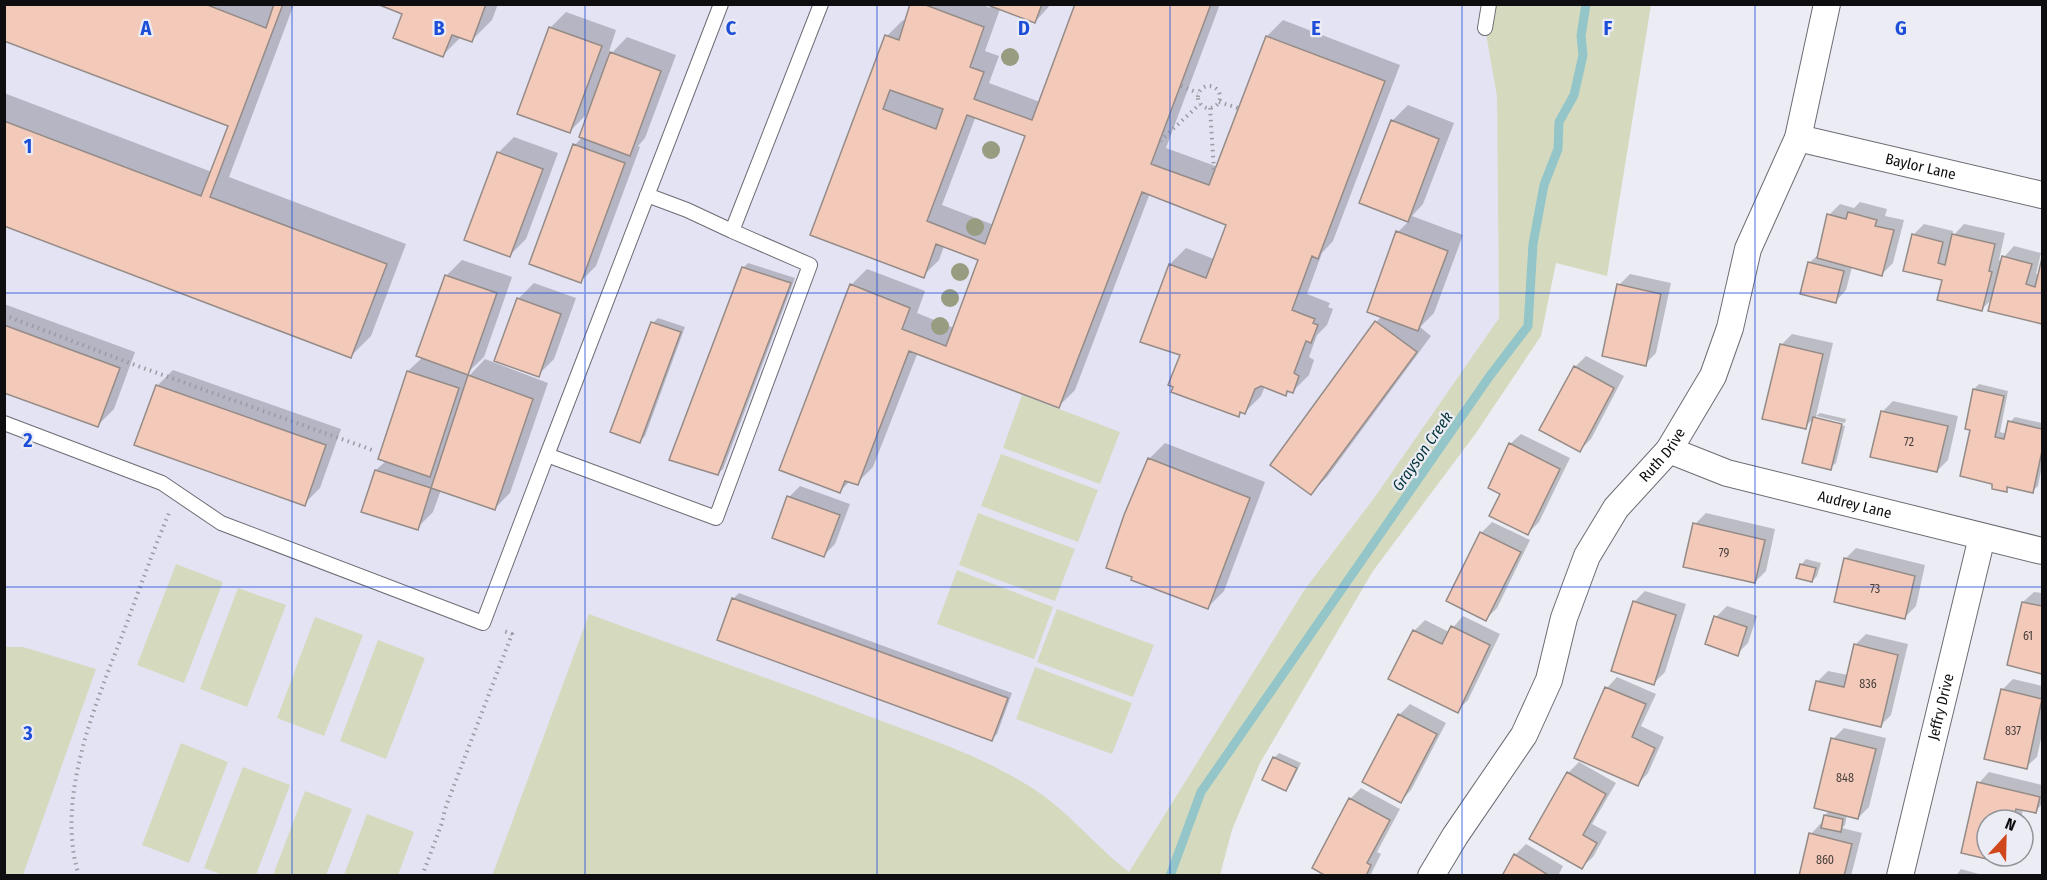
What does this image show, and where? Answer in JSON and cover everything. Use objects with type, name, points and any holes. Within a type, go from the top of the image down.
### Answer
[{"type":"street","name":"Ruth Drive","points":[[1431,876],[1455,836],[1524,735],[1549,680],[1564,618],[1587,556],[1616,508],[1669,450],[1713,376],[1730,327],[1748,249],[1798,138],[1827,4]]},
{"type":"street","name":"Baylor Lane","points":[[1798,138],[2043,195]]},
{"type":"street","name":"Audrey Lane","points":[[1669,450],[1727,473],[2043,551]]},
{"type":"street","name":"Jeffry Drive","points":[[1900,876],[1982,537]]},
{"type":"lane","points":[[4,423],[162,483],[221,523],[483,623],[722,4]]},
{"type":"lane","points":[[732,231],[821,4]]},
{"type":"lane","points":[[1485,28],[1489,4]]},
{"type":"lane","points":[[547,454],[716,518],[810,265],[647,195]]},
{"type":"path","points":[[1181,86],[1198,93]]},
{"type":"path","points":[[1204,86],[1212,86],[1220,94],[1219,102],[1206,108],[1200,104],[1197,98],[1198,93],[1204,86]]},
{"type":"path","points":[[1219,102],[1239,108]]},
{"type":"path","points":[[1160,141],[1200,104]]},
{"type":"path","points":[[1210,108],[1214,171]]},
{"type":"path","points":[[4,315],[135,365],[375,451]]},
{"type":"path","points":[[79,876],[72,846],[72,814],[77,767],[93,711],[177,493]]},
{"type":"path","points":[[422,876],[512,634]]},
{"type":"shaded area","points":[[5,5],[1489,5],[1485,28],[1497,97],[1499,318],[1374,498],[1305,589],[1129,875],[5,876]]},
{"type":"green space","points":[[1489,5],[1651,5],[1607,276],[1556,263],[1541,336],[1476,433],[1373,571],[1260,763],[1232,830],[1220,875],[492,876],[589,614],[912,732],[992,765],[1029,786],[1056,805],[1129,872],[1305,589],[1374,498],[1499,318],[1497,97],[1485,28]]},
{"type":"green space","points":[[1022,395],[1120,432],[1100,484],[1003,448]]},
{"type":"green space","points":[[1001,454],[1098,490],[1078,542],[981,506]]},
{"type":"green space","points":[[978,513],[1075,549],[1055,601],[959,565]]},
{"type":"green space","points":[[176,564],[223,582],[184,683],[137,665]]},
{"type":"green space","points":[[957,570],[1053,607],[1034,659],[937,624]]},
{"type":"green space","points":[[238,588],[286,605],[247,707],[200,689]]},
{"type":"green space","points":[[1057,609],[1154,645],[1133,697],[1037,662]]},
{"type":"green space","points":[[315,617],[363,635],[324,736],[277,718]]},
{"type":"green space","points":[[378,640],[425,658],[386,759],[340,741]]},
{"type":"green space","points":[[5,647],[23,647],[96,669],[23,875],[5,875]]},
{"type":"green space","points":[[1035,667],[1132,703],[1112,754],[1016,719]]},
{"type":"green space","points":[[181,743],[228,762],[189,863],[142,845]]},
{"type":"green space","points":[[243,767],[290,785],[256,875],[223,875],[204,868]]},
{"type":"green space","points":[[305,791],[352,809],[326,875],[273,875]]},
{"type":"green space","points":[[367,814],[414,832],[398,875],[344,875]]},
{"type":"building","points":[[4,4],[205,4],[266,28],[274,4],[283,4],[210,197],[387,264],[351,358],[4,226],[4,121],[201,196],[228,126],[4,41]]},
{"type":"building","points":[[377,4],[486,4],[472,42],[452,35],[443,57],[393,38],[402,14]]},
{"type":"building","points":[[910,4],[923,4],[984,27],[970,67],[984,72],[974,99],[1032,120],[1075,4],[1211,4],[1151,164],[1209,185],[1266,36],[1385,81],[1318,259],[1312,256],[1292,310],[1315,319],[1313,323],[1318,325],[1311,343],[1306,341],[1294,373],[1299,376],[1293,393],[1287,391],[1286,396],[1261,386],[1255,389],[1245,414],[1240,412],[1239,417],[1171,392],[1173,387],[1168,385],[1180,355],[1140,342],[1169,264],[1206,278],[1226,225],[1142,192],[1059,408],[909,351],[858,485],[845,481],[840,493],[779,470],[850,284],[910,308],[902,329],[946,346],[978,260],[936,244],[924,278],[810,235],[885,35],[899,40]],"holes":[[[890,90],[943,109],[936,129],[883,109]],[[967,115],[1025,136],[985,244],[927,221]]]},
{"type":"building","points":[[985,4],[1042,4],[1035,23]]},
{"type":"building","points":[[549,27],[602,46],[570,133],[517,114]]},
{"type":"building","points":[[610,52],[661,71],[630,156],[579,137]]},
{"type":"building","points":[[1391,120],[1439,139],[1408,222],[1359,203]]},
{"type":"building","points":[[573,144],[625,163],[581,283],[529,264]]},
{"type":"building","points":[[497,152],[543,169],[510,257],[464,240]]},
{"type":"building","points":[[1848,212],[1877,220],[1875,226],[1894,230],[1882,276],[1817,258],[1827,214],[1846,219]]},
{"type":"building","points":[[1396,231],[1448,251],[1418,331],[1367,312]]},
{"type":"building","points":[[1912,234],[1943,242],[1938,263],[1945,265],[1952,234],[1995,244],[1989,271],[1992,272],[1982,311],[1937,300],[1942,280],[1903,271]]},
{"type":"building","points":[[2002,256],[2032,264],[2026,284],[2035,287],[2042,258],[2042,324],[1988,311]]},
{"type":"building","points":[[1808,262],[1844,271],[1836,303],[1800,294]]},
{"type":"building","points":[[742,267],[791,283],[718,475],[669,460]]},
{"type":"building","points":[[445,275],[497,293],[468,375],[416,356]]},
{"type":"building","points":[[1617,284],[1661,294],[1646,366],[1602,356]]},
{"type":"building","points":[[517,298],[561,314],[539,377],[494,361]]},
{"type":"building","points":[[1375,321],[1417,352],[1311,495],[1270,465]]},
{"type":"building","points":[[651,322],[681,332],[640,443],[610,432]]},
{"type":"building","points":[[4,325],[120,368],[98,427],[4,393]]},
{"type":"building","points":[[1780,344],[1823,354],[1806,429],[1762,419]]},
{"type":"building","points":[[1574,366],[1614,388],[1580,452],[1539,430]]},
{"type":"building","points":[[407,371],[459,388],[430,477],[378,459]]},
{"type":"building","points":[[468,375],[533,399],[495,510],[431,488]]},
{"type":"building","points":[[156,385],[326,445],[305,506],[134,445]]},
{"type":"building","points":[[1973,389],[2004,396],[1995,437],[2004,439],[2008,421],[2042,429],[2042,451],[2033,493],[2007,487],[2007,492],[1992,489],[1992,484],[1960,476],[1970,430],[1965,429]]},
{"type":"building","points":[[1881,411],[1948,426],[1937,472],[1870,457]]},
{"type":"building","points":[[1813,417],[1842,424],[1831,470],[1802,463]]},
{"type":"building","points":[[1509,443],[1560,469],[1528,535],[1489,516],[1500,494],[1488,488]]},
{"type":"building","points":[[1148,458],[1250,498],[1208,609],[1131,580],[1132,577],[1106,568],[1124,515]]},
{"type":"building","points":[[375,470],[431,488],[418,530],[361,512]]},
{"type":"building","points":[[787,496],[840,515],[824,557],[772,538]]},
{"type":"building","points":[[1693,523],[1765,540],[1755,583],[1683,567]]},
{"type":"building","points":[[1480,532],[1521,552],[1486,621],[1446,601]]},
{"type":"building","points":[[1844,558],[1915,576],[1905,619],[1834,602]]},
{"type":"building","points":[[1800,564],[1816,568],[1812,582],[1796,578]]},
{"type":"building","points":[[732,598],[1008,698],[992,741],[717,640]]},
{"type":"building","points":[[1633,601],[1676,615],[1654,685],[1611,671]]},
{"type":"building","points":[[2022,602],[2042,606],[2042,674],[2007,665]]},
{"type":"building","points":[[1714,616],[1747,627],[1738,656],[1705,644]]},
{"type":"building","points":[[1451,626],[1490,645],[1458,713],[1388,679],[1413,630],[1442,644]]},
{"type":"building","points":[[1854,644],[1898,655],[1881,727],[1809,710],[1816,681],[1844,687]]},
{"type":"building","points":[[1605,687],[1646,704],[1632,737],[1655,748],[1638,786],[1574,758]]},
{"type":"building","points":[[2001,689],[2042,699],[2027,769],[1984,759]]},
{"type":"building","points":[[1398,714],[1437,734],[1401,803],[1362,782]]},
{"type":"building","points":[[1831,738],[1876,749],[1858,819],[1814,808]]},
{"type":"building","points":[[1273,757],[1297,768],[1286,791],[1262,780]]},
{"type":"building","points":[[1567,772],[1606,794],[1583,835],[1597,843],[1582,869],[1529,839]]},
{"type":"building","points":[[1977,782],[2040,797],[2036,813],[2035,808],[1975,808],[1975,856],[1961,853]]},
{"type":"building","points":[[1349,798],[1390,820],[1367,863],[1371,865],[1366,876],[1326,876],[1312,868]]},
{"type":"building","points":[[1824,815],[1843,819],[1841,832],[1821,828]]},
{"type":"building","points":[[1809,833],[1852,844],[1844,876],[1799,876]]},
{"type":"building","points":[[1514,854],[1550,876],[1502,876]]},
{"type":"waterway","name":"Grayson Creek","points":[[1170,876],[1201,792],[1489,377],[1528,326],[1533,244],[1544,185],[1558,149],[1559,122],[1574,95],[1583,55],[1581,36],[1586,4]]}]
